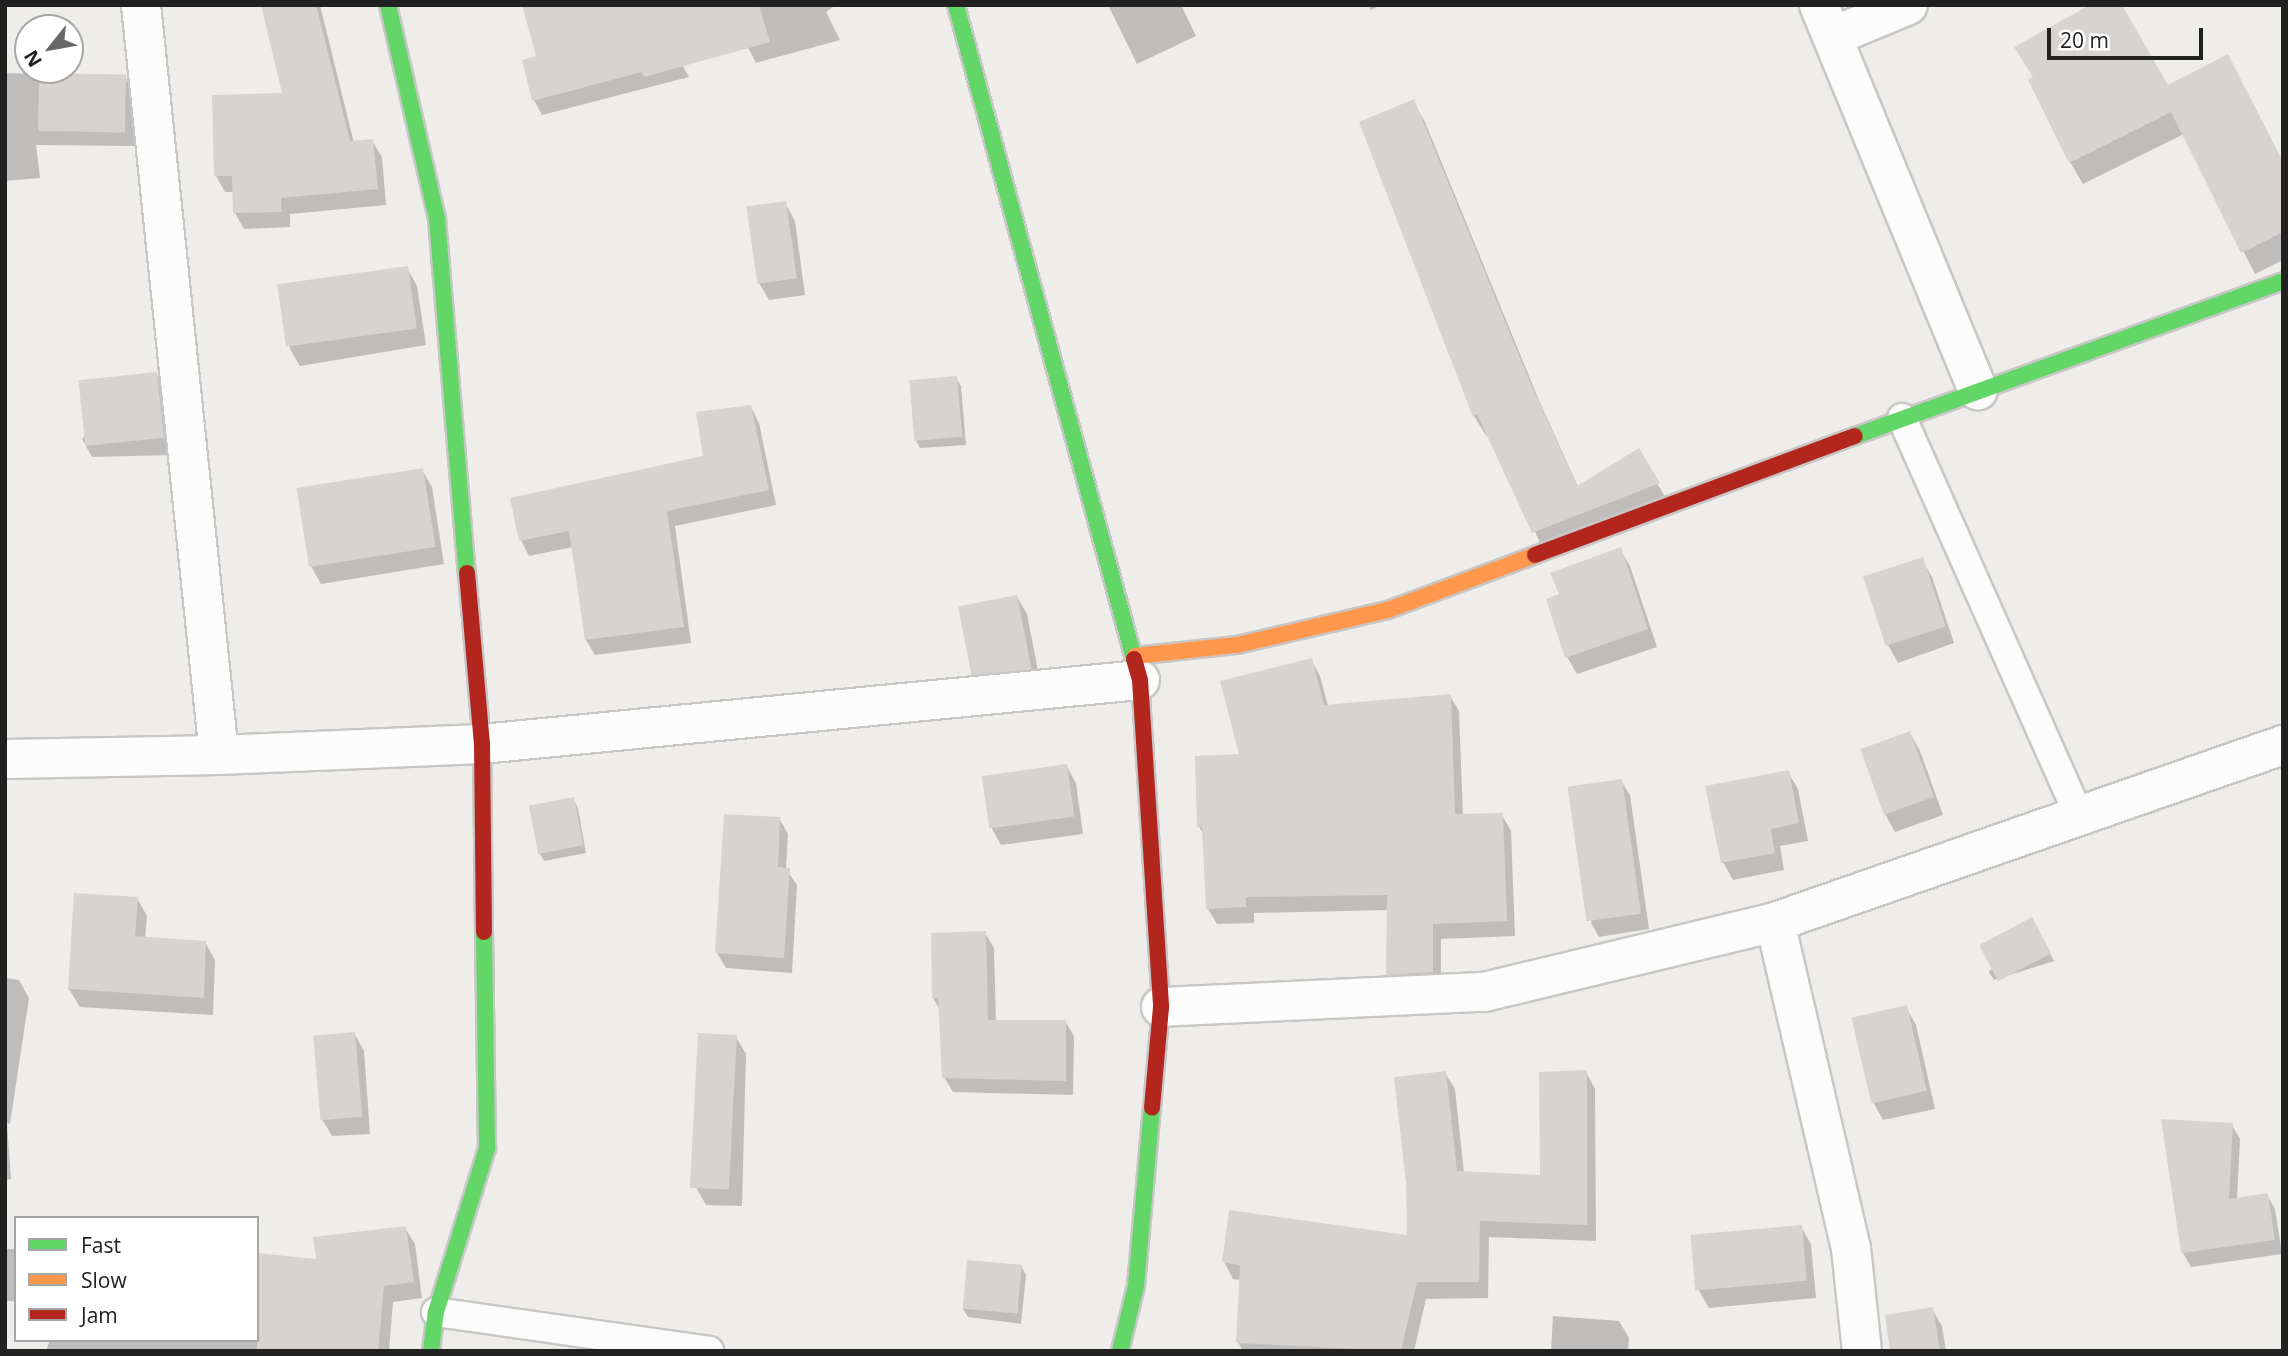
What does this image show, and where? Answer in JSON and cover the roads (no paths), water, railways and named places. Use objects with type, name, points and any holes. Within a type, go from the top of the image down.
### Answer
[{"type":"street","points":[[141,5],[219,755]]},
{"type":"street","points":[[388,5],[437,219],[482,744],[487,1148],[436,1312],[431,1351]]},
{"type":"street","points":[[956,5],[1138,668],[1161,1007],[1136,1286],[1120,1351]]},
{"type":"street","points":[[1909,5],[1827,21],[1978,390]]},
{"type":"street","points":[[5,759],[219,755],[482,744],[1138,668],[1388,610],[1978,390],[2283,281]]},
{"type":"street","points":[[1161,1007],[1485,992],[1775,922],[2283,745]]},
{"type":"street","points":[[1775,922],[1852,1248],[1862,1351]]},
{"type":"lane","points":[[1902,418],[2078,816]]},
{"type":"lane","points":[[436,1312],[709,1351]]}]
